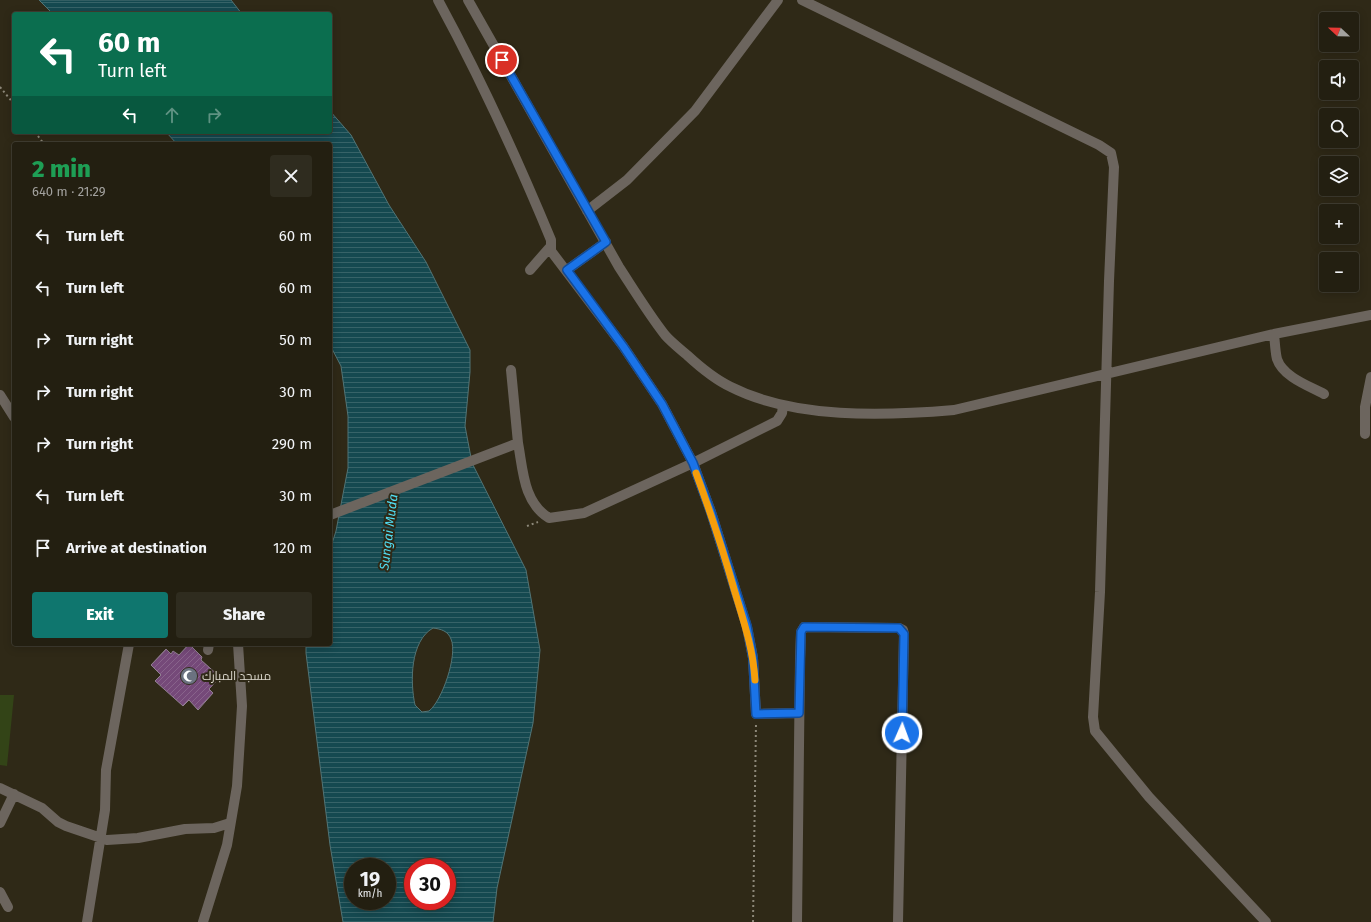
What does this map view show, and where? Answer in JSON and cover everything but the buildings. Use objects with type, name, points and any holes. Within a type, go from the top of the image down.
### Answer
[{"type":"street","points":[[438,0],[521,168],[551,240],[551,251],[567,270],[623,346],[662,404],[693,463],[711,512],[747,626],[753,658],[756,714],[799,713]]},
{"type":"street","points":[[468,0],[619,267],[665,335],[700,367],[717,380],[739,391],[783,406],[875,413],[918,413],[954,410],[1274,334],[1371,315]]},
{"type":"street","points":[[587,211],[628,180],[695,111],[778,0]]},
{"type":"street","points":[[802,0],[1106,149],[1111,153],[1114,167],[1108,281],[1107,374],[1100,592],[1093,717],[1095,732],[1149,797],[1266,922]]},
{"type":"street","points":[[567,270],[606,242]]},
{"type":"street","points":[[530,270],[551,246]]},
{"type":"street","points":[[1274,334],[1277,359],[1283,368],[1296,379],[1324,394]]},
{"type":"street","points":[[511,370],[518,443],[526,485],[530,498],[536,507],[549,518],[584,513],[693,463],[777,422],[781,415],[783,406]]},
{"type":"street","points":[[1365,434],[1365,407],[1371,377]]},
{"type":"street","points":[[0,395],[12,414]]},
{"type":"street","points":[[332,514],[503,447],[518,443]]},
{"type":"street","points":[[797,922],[799,713],[801,632],[804,627],[899,628],[903,630],[904,642],[898,922]]},
{"type":"street","points":[[87,922],[105,810],[106,770],[129,646]]},
{"type":"street","points":[[203,922],[227,845],[237,786],[242,706],[238,646]]},
{"type":"street","points":[[0,788],[42,808],[58,822],[66,826],[100,838],[112,840],[131,839],[180,829],[214,828],[230,823]]},
{"type":"street","points":[[0,822],[14,794]]},
{"type":"street","points":[[0,892],[8,907]]},
{"type":"path","points":[[0,87],[12,102]]},
{"type":"path","points":[[753,922],[756,714]]},
{"type":"green space","points":[[0,695],[14,695],[7,766],[0,765]]},
{"type":"water","points":[[39,0],[231,0],[240,12],[51,12]]},
{"type":"water","name":"Sungai Muda","points":[[332,113],[351,135],[389,205],[426,262],[470,350],[470,372],[465,426],[472,463],[526,570],[540,650],[533,723],[497,888],[493,922],[343,922],[330,845],[306,653],[306,646],[332,646],[332,544],[336,531],[348,468],[348,416],[341,366],[332,349],[332,142],[175,142],[168,134],[332,134]],"holes":[[[433,628],[444,631],[450,636],[453,646],[451,666],[444,688],[434,706],[429,711],[422,712],[415,705],[413,696],[412,674],[416,652],[425,634]]]},
{"type":"slow traffic","points":[[696,473],[711,512],[747,626],[753,658],[755,680]]},
{"type":"place","name":"مسجد المبارك","points":[[189,676]]},
{"type":"route","points":[[502,60],[606,242],[587,254],[567,270],[641,371],[670,418],[693,463],[711,512],[747,626],[753,658],[756,714],[799,713],[801,630],[804,627],[899,628],[903,630],[904,634],[902,733]]}]
